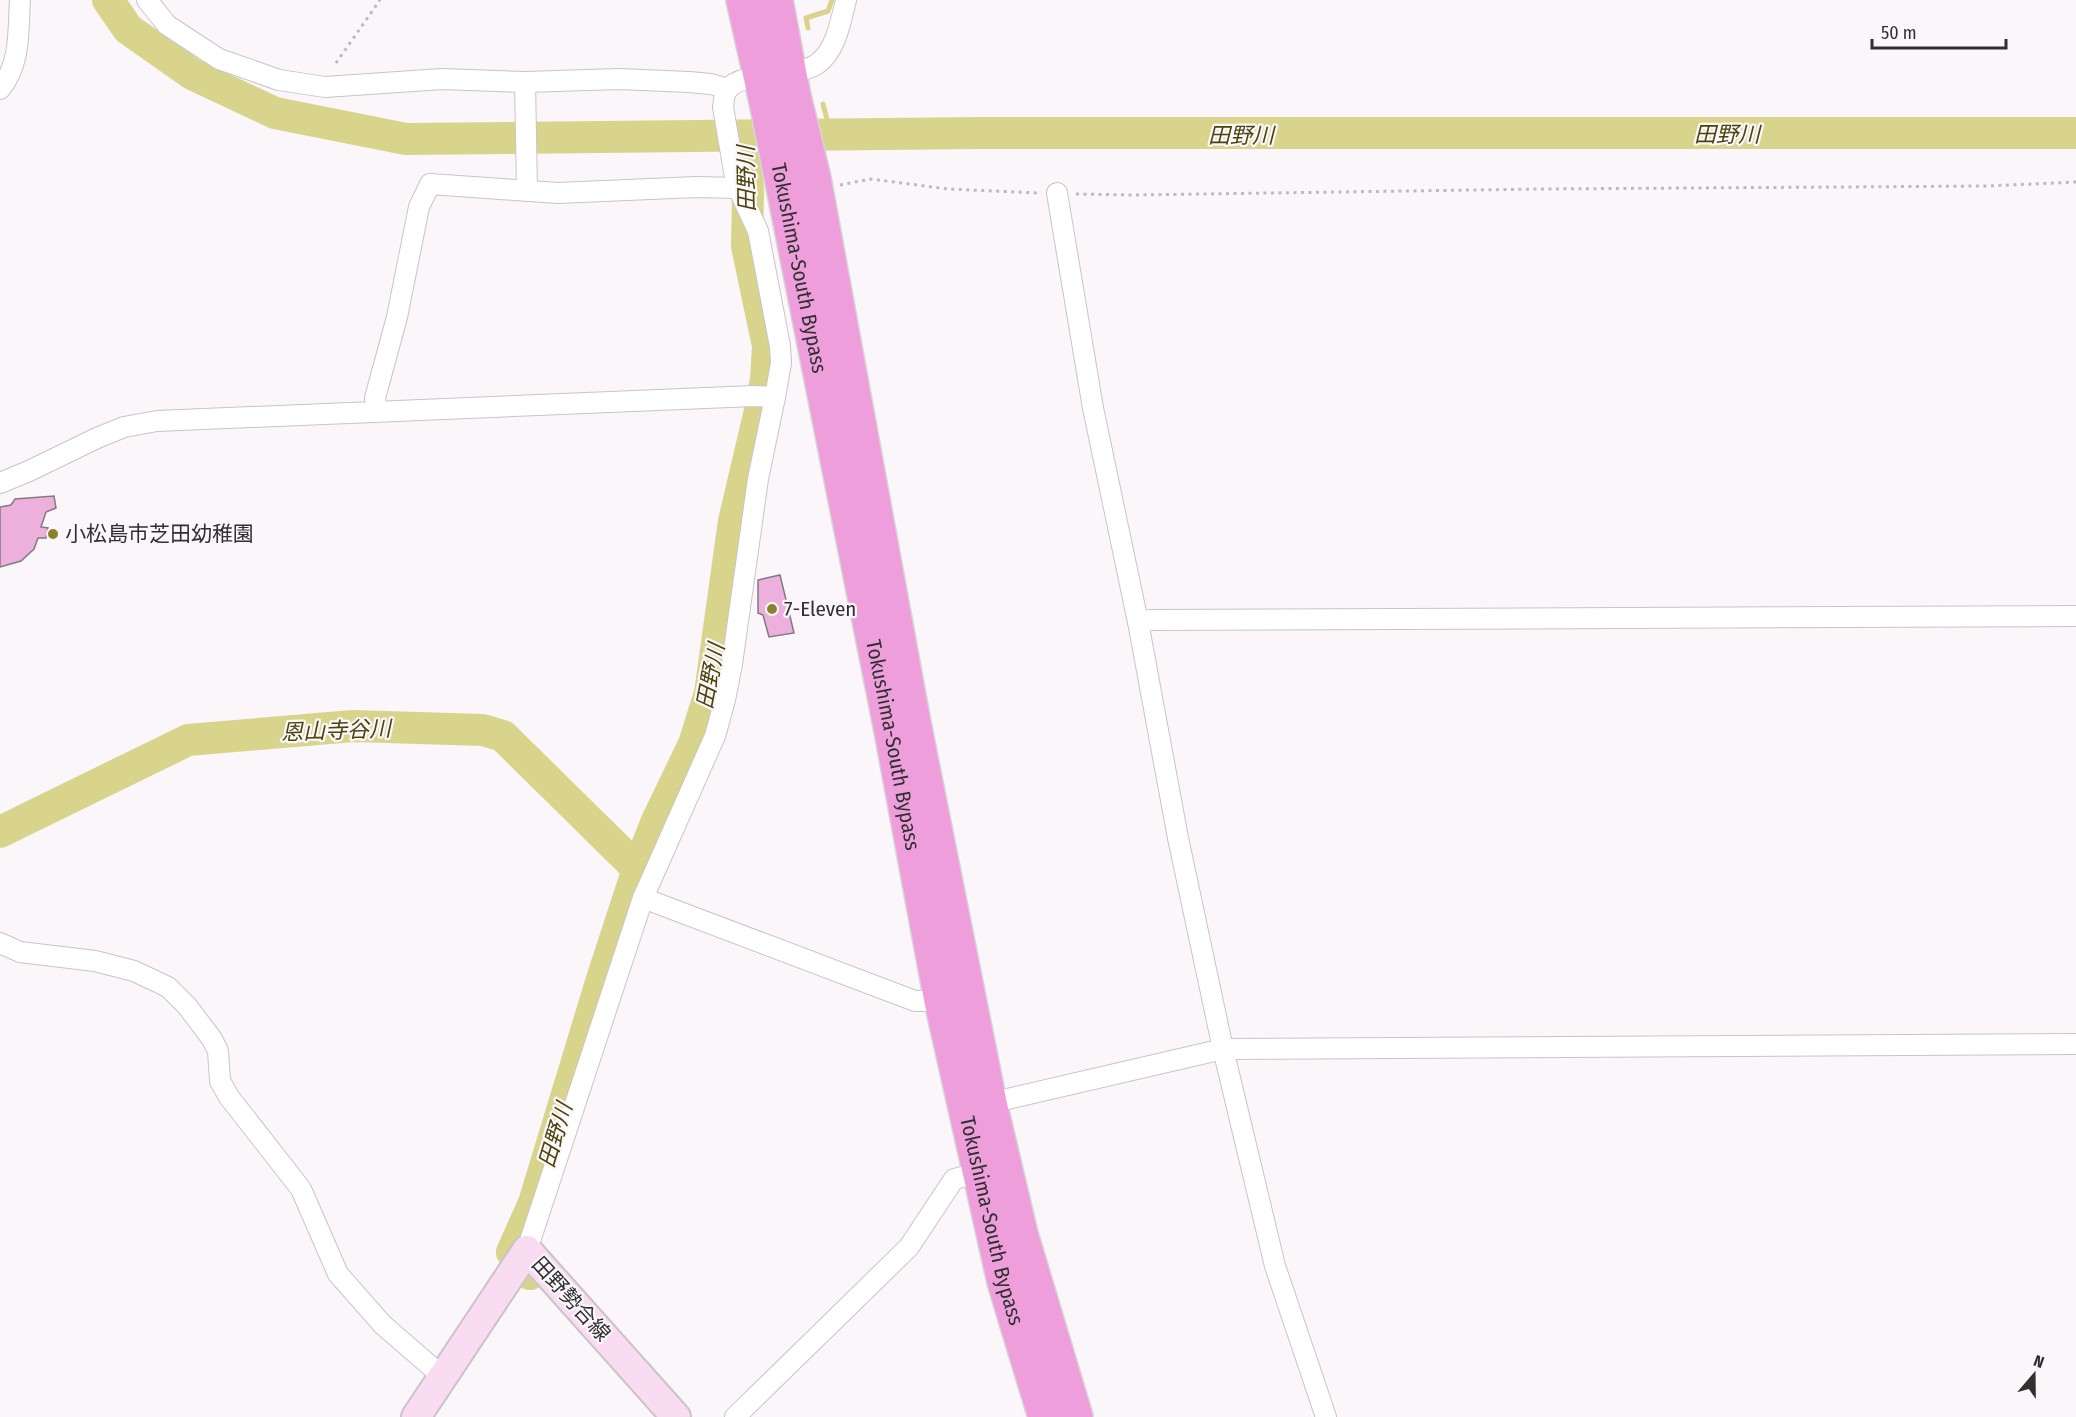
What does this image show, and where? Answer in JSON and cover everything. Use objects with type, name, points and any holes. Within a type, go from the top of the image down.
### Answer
[{"type":"highway","name":"Tokushima-South Bypass","points":[[743,0],[815,183],[912,711],[990,1103],[1021,1234],[1076,1417]]},
{"type":"highway","name":"Tokushima-South Bypass","points":[[776,0],[781,184],[891,731],[941,1001],[1004,1282],[1045,1417]]},
{"type":"main road","name":"田野勢合線","points":[[416,1417],[527,1250],[673,1416]]},
{"type":"street","points":[[0,89],[11,75],[16,58],[20,0]]},
{"type":"street","points":[[147,0],[167,26],[219,59],[279,80],[326,87],[442,79],[524,89],[619,79],[711,84],[725,98],[737,182],[758,231],[780,346],[781,363],[766,396],[758,479],[732,664],[715,736],[643,898],[527,1250]]},
{"type":"street","points":[[725,98],[738,80],[778,87],[817,64],[829,50],[846,0]]},
{"type":"street","points":[[524,89],[526,183]]},
{"type":"street","points":[[377,410],[375,398],[397,317],[419,207],[430,184],[526,183],[558,193],[696,188],[737,182]]},
{"type":"street","points":[[1057,194],[1093,408],[1138,622],[1178,838],[1223,1049],[1275,1266],[1326,1417]]},
{"type":"street","points":[[0,483],[124,427],[158,421],[377,410],[766,396]]},
{"type":"street","points":[[1138,622],[1163,620],[2076,616]]},
{"type":"street","points":[[643,898],[915,1001],[941,1001]]},
{"type":"street","points":[[0,943],[20,952],[95,961],[134,971],[168,987],[187,1006],[212,1039],[218,1051],[220,1081],[229,1097],[301,1189],[338,1274],[383,1325],[442,1376]]},
{"type":"street","points":[[990,1103],[1223,1049],[2076,1044]]},
{"type":"street","points":[[735,1417],[909,1247],[954,1179],[980,1173]]},
{"type":"path","points":[[336,63],[380,0]]},
{"type":"path","points":[[815,183],[871,179],[948,189],[1136,195],[1975,186],[2076,182]]},
{"type":"building","points":[[54,496],[56,508],[46,512],[41,527],[48,528],[46,538],[38,538],[34,549],[21,561],[0,567],[0,507],[11,505],[15,499]]},
{"type":"building","points":[[780,575],[794,633],[769,637],[763,615],[758,613],[758,580]]},
{"type":"waterway","name":"田野川","points":[[108,0],[128,29],[192,74],[275,113],[406,139],[979,133],[2076,133]]},
{"type":"waterway","points":[[808,28],[806,18],[828,11],[832,0]]},
{"type":"waterway","points":[[823,104],[831,135]]},
{"type":"waterway","name":"田野川","points":[[530,1274],[512,1252],[534,1203],[638,869],[656,823],[694,744],[710,693],[734,521],[766,379],[768,346],[747,246],[748,193],[745,136]]},
{"type":"waterway","name":"恩山寺谷川","points":[[0,832],[188,740],[353,726],[483,730],[503,736],[638,869]]},
{"type":"place","name":"小松島市芝田幼稚園","points":[[53,534]]},
{"type":"place","name":"7-Eleven","points":[[772,609]]}]
